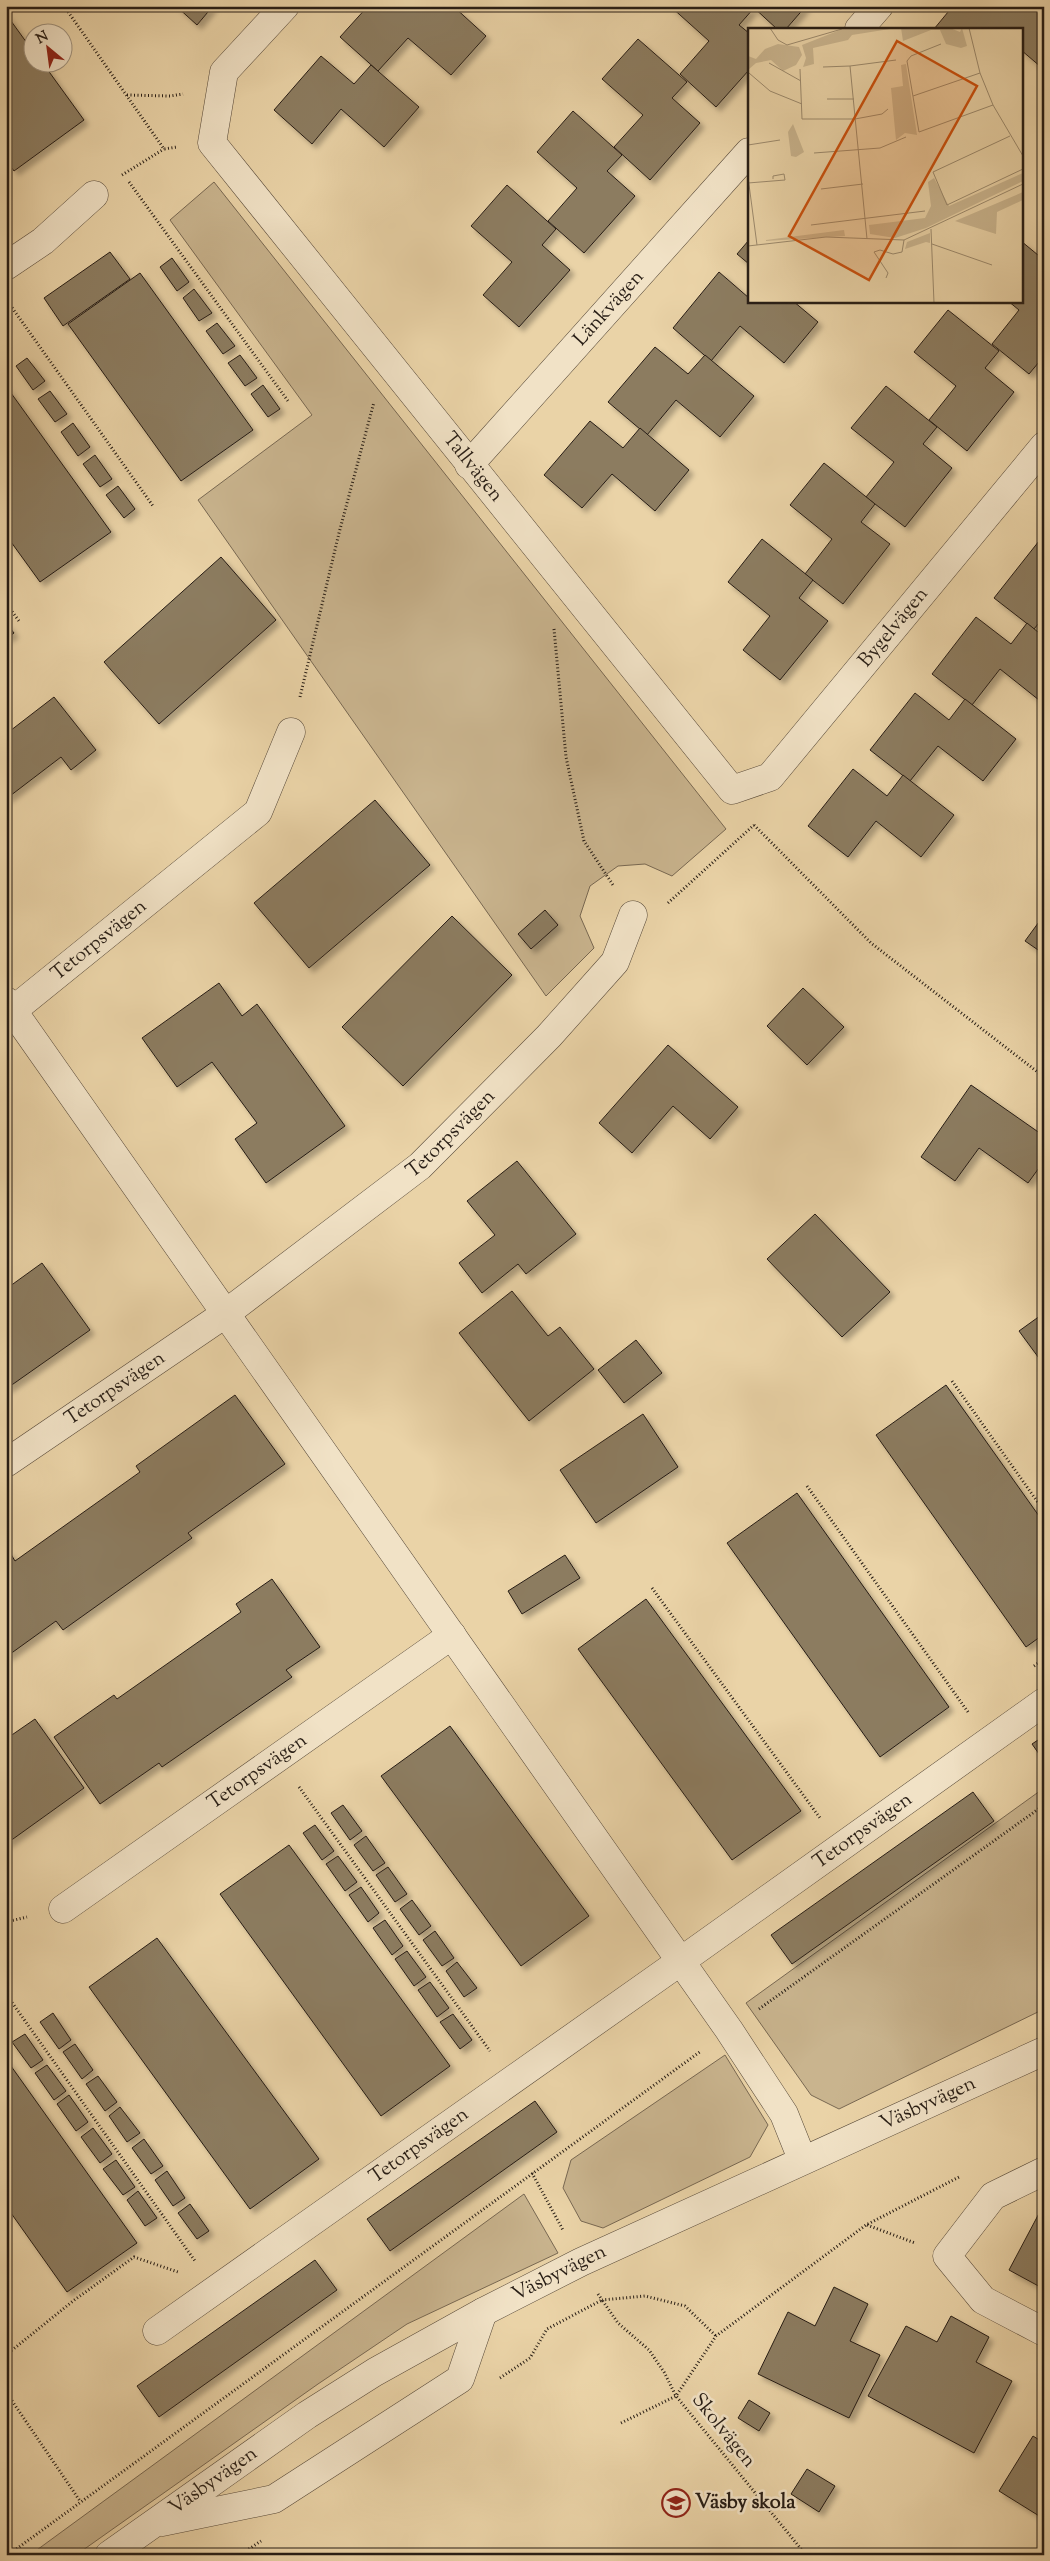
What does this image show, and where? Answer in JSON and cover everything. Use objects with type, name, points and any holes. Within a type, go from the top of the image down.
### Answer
[{"type":"street","points":[[212,143],[224,72],[285,6]]},
{"type":"street","points":[[860,28],[879,6]]},
{"type":"street","name":"Tallvägen","points":[[212,143],[732,790]]},
{"type":"street","name":"Länkvägen","points":[[469,465],[748,153]]},
{"type":"street","points":[[6,266],[43,241],[94,195]]},
{"type":"street","name":"Bygelvägen","points":[[732,790],[770,777],[1044,446]]},
{"type":"street","name":"Tetorpsvägen","points":[[291,732],[258,812],[9,1010],[729,2030],[784,2114],[802,2159]]},
{"type":"street","name":"Tetorpsvägen","points":[[6,1463],[225,1314],[420,1166],[549,1036],[615,962],[633,916]]},
{"type":"street","name":"Tetorpsvägen","points":[[63,1909],[277,1756],[452,1635]]},
{"type":"street","name":"Tetorpsvägen","points":[[157,2331],[209,2279],[511,2080],[681,1962],[1044,1702]]},
{"type":"street","name":"Väsbyvägen","points":[[110,2555],[307,2414],[375,2372],[483,2312],[581,2262],[802,2159],[1044,2051]]},
{"type":"street","points":[[1044,2171],[993,2196],[948,2256],[983,2300],[1044,2332]]},
{"type":"street","points":[[154,2524],[274,2499],[460,2379],[483,2312]]},
{"type":"path","points":[[64,6],[164,149]]},
{"type":"path","points":[[126,95],[170,96],[221,87]]},
{"type":"path","points":[[94,195],[123,174],[164,149],[212,143]]},
{"type":"path","points":[[123,174],[288,401]]},
{"type":"path","points":[[6,299],[153,506]]},
{"type":"path","points":[[291,732],[339,533],[385,360]]},
{"type":"path","points":[[6,603],[19,621]]},
{"type":"path","points":[[554,621],[566,757],[584,841],[633,916],[672,901],[754,825]]},
{"type":"path","points":[[732,790],[754,825],[871,943],[1044,1077]]},
{"type":"path","points":[[952,1381],[1044,1511]]},
{"type":"path","points":[[807,1486],[989,1741]]},
{"type":"path","points":[[652,1588],[841,1847]]},
{"type":"path","points":[[277,1756],[511,2080]]},
{"type":"path","points":[[8,2555],[729,2030],[1044,1805]]},
{"type":"path","points":[[6,1994],[209,2279]]},
{"type":"path","points":[[602,2300],[618,2323],[648,2350],[664,2372],[676,2396],[716,2336],[866,2225],[968,2172]]},
{"type":"path","points":[[866,2225],[948,2256]]},
{"type":"path","points":[[6,2355],[73,2301],[134,2258],[209,2279]]},
{"type":"path","points":[[6,2392],[80,2501]]},
{"type":"path","name":"Skolvägen","points":[[621,2423],[676,2396],[806,2555]]},
{"type":"shaded area","points":[[214,182],[726,829],[672,876],[645,864],[618,866],[590,886],[580,916],[594,948],[546,996],[198,500],[312,415],[170,220]]},
{"type":"shaded area","points":[[1044,1788],[1044,2009],[839,2109],[811,2095],[746,2003]]},
{"type":"shaded area","points":[[725,2055],[768,2125],[750,2157],[603,2228],[581,2221],[563,2188],[571,2160]]},
{"type":"shaded area","points":[[524,2194],[558,2253],[407,2324],[318,2384],[76,2555],[30,2555]]},
{"type":"building","points":[[176,6],[213,6],[197,25]]},
{"type":"building","points":[[368,6],[414,6],[420,12],[426,6],[453,6],[486,36],[451,75],[408,38],[378,71],[340,37]]},
{"type":"building","points":[[670,6],[754,8],[739,25],[748,32],[748,71],[716,107],[680,74],[709,41]]},
{"type":"building","points":[[752,6],[806,6],[787,28],[776,28]]},
{"type":"building","points":[[953,6],[1044,6],[1044,63],[1041,67],[1022,51],[1022,28],[935,28]]},
{"type":"building","points":[[6,14],[22,36],[22,72],[49,72],[84,120],[14,171],[6,160]]},
{"type":"building","points":[[638,39],[687,82],[672,98],[700,123],[650,180],[614,147],[643,115],[602,79]]},
{"type":"building","points":[[321,56],[354,84],[371,65],[419,107],[384,147],[341,109],[312,144],[274,110]]},
{"type":"building","points":[[573,111],[622,155],[607,171],[635,196],[584,253],[548,221],[577,188],[537,152]]},
{"type":"building","points":[[507,185],[556,229],[542,245],[570,270],[519,327],[483,295],[512,262],[471,226]]},
{"type":"building","points":[[748,241],[748,263],[737,254]]},
{"type":"building","points":[[1022,242],[1044,260],[1044,356],[1029,374],[992,344],[1019,310],[1009,302],[1022,302]]},
{"type":"building","points":[[110,252],[130,279],[63,326],[44,298]]},
{"type":"building","points":[[172,258],[189,282],[177,291],[160,267]]},
{"type":"building","points":[[719,272],[748,297],[748,302],[794,302],[818,322],[784,363],[740,326],[711,361],[673,328]]},
{"type":"building","points":[[140,273],[253,430],[181,481],[68,324]]},
{"type":"building","points":[[194,289],[212,313],[199,321],[183,298]]},
{"type":"building","points":[[948,310],[999,351],[985,368],[1014,392],[967,451],[929,420],[956,386],[914,352]]},
{"type":"building","points":[[217,323],[235,346],[223,354],[206,331]]},
{"type":"building","points":[[655,347],[688,374],[705,355],[754,396],[720,437],[676,400],[647,435],[608,402]]},
{"type":"building","points":[[240,355],[257,378],[245,386],[228,363]]},
{"type":"building","points":[[27,358],[45,381],[33,390],[16,366]]},
{"type":"building","points":[[263,385],[280,409],[268,417],[251,394]]},
{"type":"building","points":[[6,386],[111,532],[40,582],[6,535]]},
{"type":"building","points":[[886,386],[937,427],[923,444],[952,468],[905,527],[866,497],[894,462],[851,428]]},
{"type":"building","points":[[50,391],[67,414],[55,422],[38,399]]},
{"type":"building","points":[[590,421],[623,448],[640,428],[689,470],[655,511],[612,474],[582,508],[544,475]]},
{"type":"building","points":[[73,423],[90,447],[78,456],[61,432]]},
{"type":"building","points":[[95,455],[112,479],[100,487],[83,464]]},
{"type":"building","points":[[824,463],[875,504],[861,522],[890,544],[843,604],[805,574],[832,539],[790,505]]},
{"type":"building","points":[[118,486],[135,509],[124,518],[106,495]]},
{"type":"building","points":[[762,539],[813,580],[799,598],[828,621],[780,680],[743,650],[770,616],[728,582]]},
{"type":"building","points":[[1039,541],[1044,545],[1044,617],[1034,629],[994,598]]},
{"type":"building","points":[[221,557],[276,620],[159,724],[104,662]]},
{"type":"building","points":[[976,617],[1011,644],[1027,623],[1044,637],[1044,704],[1000,669],[972,705],[932,674]]},
{"type":"building","points":[[6,623],[14,633],[6,639]]},
{"type":"building","points":[[915,693],[949,720],[965,699],[1016,739],[983,781],[938,746],[910,781],[870,750]]},
{"type":"building","points":[[54,697],[96,750],[71,770],[61,757],[6,799],[6,734]]},
{"type":"building","points":[[853,769],[887,796],[903,775],[954,815],[921,857],[876,821],[848,857],[808,826]]},
{"type":"building","points":[[375,800],[430,865],[309,968],[254,903]]},
{"type":"building","points":[[545,910],[558,925],[531,949],[518,934]]},
{"type":"building","points":[[1044,915],[1044,954],[1025,941]]},
{"type":"building","points":[[452,916],[512,975],[403,1086],[342,1027]]},
{"type":"building","points":[[219,983],[242,1016],[257,1004],[345,1126],[266,1183],[235,1139],[257,1123],[212,1062],[177,1087],[142,1038]]},
{"type":"building","points":[[803,988],[844,1027],[807,1065],[767,1026]]},
{"type":"building","points":[[668,1045],[738,1107],[710,1139],[673,1106],[632,1153],[599,1123]]},
{"type":"building","points":[[971,1085],[1044,1136],[1044,1161],[1028,1183],[979,1148],[955,1181],[921,1157]]},
{"type":"building","points":[[517,1161],[576,1234],[526,1274],[518,1264],[482,1293],[459,1263],[495,1235],[467,1201]]},
{"type":"building","points":[[815,1214],[890,1292],[842,1337],[767,1259]]},
{"type":"building","points":[[42,1263],[90,1330],[6,1389],[6,1289]]},
{"type":"building","points":[[512,1291],[548,1336],[560,1327],[594,1369],[529,1421],[459,1333]]},
{"type":"building","points":[[1044,1313],[1044,1365],[1019,1331]]},
{"type":"building","points":[[636,1340],[662,1373],[624,1403],[598,1370]]},
{"type":"building","points":[[946,1385],[1044,1523],[1044,1634],[1026,1647],[876,1435]]},
{"type":"building","points":[[235,1395],[285,1464],[188,1533],[192,1538],[63,1630],[56,1621],[6,1657],[6,1552],[9,1551],[15,1561],[140,1472],[136,1466]]},
{"type":"building","points":[[643,1414],[678,1467],[596,1523],[560,1470]]},
{"type":"building","points":[[797,1493],[949,1707],[880,1757],[727,1543]]},
{"type":"building","points":[[565,1555],[580,1578],[522,1614],[508,1591]]},
{"type":"building","points":[[272,1579],[320,1647],[286,1670],[292,1677],[162,1767],[159,1763],[100,1804],[54,1737],[114,1695],[117,1699],[241,1612],[236,1604]]},
{"type":"building","points":[[646,1599],[801,1811],[732,1860],[578,1649]]},
{"type":"building","points":[[35,1719],[84,1788],[6,1844],[6,1739]]},
{"type":"building","points":[[450,1726],[589,1916],[521,1966],[381,1776]]},
{"type":"building","points":[[1044,1736],[1044,1761],[1032,1744]]},
{"type":"building","points":[[973,1792],[994,1821],[792,1964],[771,1935]]},
{"type":"building","points":[[343,1805],[362,1831],[350,1840],[331,1813]]},
{"type":"building","points":[[315,1825],[334,1851],[322,1860],[303,1833]]},
{"type":"building","points":[[366,1836],[385,1863],[373,1871],[354,1845]]},
{"type":"building","points":[[289,1845],[450,2066],[381,2116],[220,1894]]},
{"type":"building","points":[[338,1856],[357,1882],[345,1891],[326,1864]]},
{"type":"building","points":[[388,1867],[407,1894],[395,1902],[376,1875]]},
{"type":"building","points":[[361,1887],[379,1913],[368,1922],[349,1895]]},
{"type":"building","points":[[412,1900],[431,1926],[419,1935],[400,1909]]},
{"type":"building","points":[[385,1920],[403,1946],[392,1955],[373,1928]]},
{"type":"building","points":[[435,1931],[454,1958],[442,1966],[423,1940]]},
{"type":"building","points":[[157,1938],[319,2159],[250,2209],[89,1987]]},
{"type":"building","points":[[407,1951],[426,1977],[414,1986],[395,1959]]},
{"type":"building","points":[[457,1962],[477,1988],[464,1997],[446,1971]]},
{"type":"building","points":[[430,1982],[449,2008],[437,2017],[418,1990]]},
{"type":"building","points":[[53,2013],[71,2040],[59,2049],[40,2022]]},
{"type":"building","points":[[453,2014],[472,2040],[460,2049],[440,2022]]},
{"type":"building","points":[[25,2034],[43,2060],[31,2068],[12,2042]]},
{"type":"building","points":[[75,2044],[93,2070],[82,2079],[63,2052]]},
{"type":"building","points":[[6,2059],[137,2243],[67,2292],[6,2206]]},
{"type":"building","points":[[47,2065],[66,2091],[54,2100],[35,2073]]},
{"type":"building","points":[[98,2076],[117,2102],[105,2111],[86,2084]]},
{"type":"building","points":[[69,2095],[88,2122],[76,2131],[57,2104]]},
{"type":"building","points":[[535,2101],[557,2132],[390,2251],[367,2219]]},
{"type":"building","points":[[120,2107],[140,2133],[127,2142],[109,2116]]},
{"type":"building","points":[[93,2128],[112,2154],[100,2163],[81,2137]]},
{"type":"building","points":[[144,2139],[163,2166],[151,2174],[132,2148]]},
{"type":"building","points":[[116,2160],[135,2187],[123,2195],[103,2169]]},
{"type":"building","points":[[167,2171],[185,2198],[173,2206],[155,2180]]},
{"type":"building","points":[[138,2191],[157,2218],[145,2226],[127,2200]]},
{"type":"building","points":[[190,2204],[209,2231],[197,2239],[178,2213]]},
{"type":"building","points":[[1044,2204],[1044,2289],[1009,2270]]},
{"type":"building","points":[[315,2260],[337,2290],[159,2417],[137,2386]]},
{"type":"building","points":[[834,2287],[868,2304],[850,2341],[880,2355],[849,2418],[758,2374],[788,2312],[815,2326]]},
{"type":"building","points":[[951,2316],[989,2337],[976,2362],[1012,2381],[974,2453],[868,2396],[906,2326],[937,2342]]},
{"type":"building","points":[[749,2400],[770,2413],[759,2431],[738,2418]]},
{"type":"building","points":[[1033,2436],[1044,2443],[1044,2519],[999,2491]]},
{"type":"building","points":[[807,2469],[835,2486],[819,2512],[791,2494]]},
{"type":"place","name":"Väsby skola","points":[[676,2503]]}]
